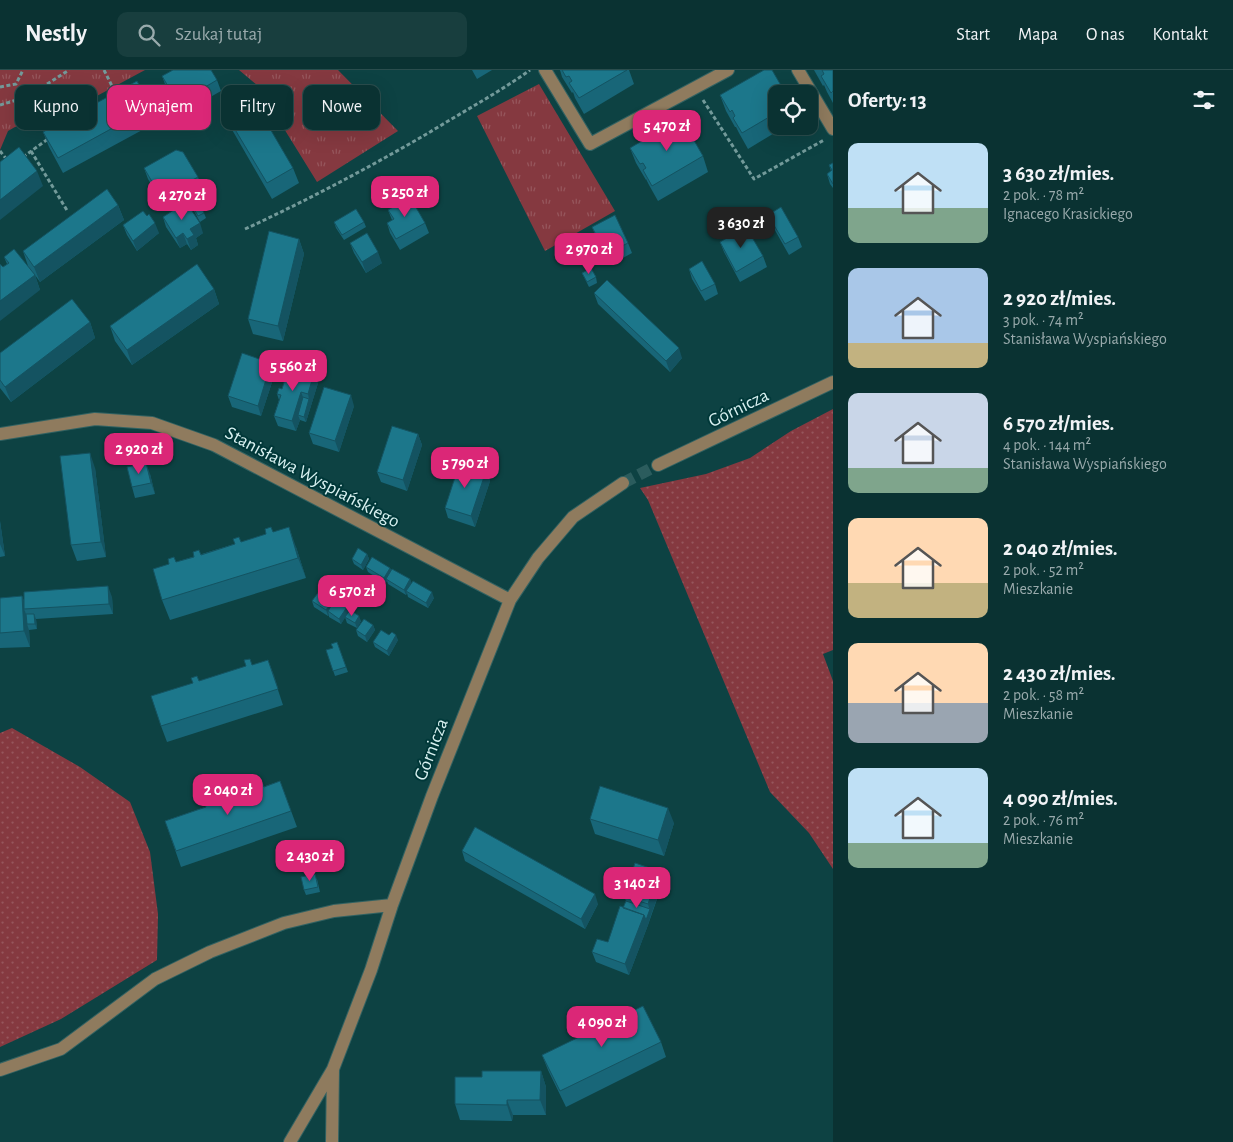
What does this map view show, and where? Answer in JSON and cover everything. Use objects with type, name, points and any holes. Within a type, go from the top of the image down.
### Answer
[{"type":"street","points":[[545,70],[590,144],[728,70]]},
{"type":"street","points":[[798,70],[833,129]]},
{"type":"street","name":"Górnicza","points":[[658,465],[833,382]]},
{"type":"street","name":"Stanisława Wyspiańskiego","points":[[0,434],[94,419],[152,422],[214,445],[510,600]]},
{"type":"street","name":"Górnicza","points":[[290,1142],[333,1069],[372,970],[392,905],[432,796],[510,600],[538,558],[573,517],[623,483]]},
{"type":"street","points":[[0,1070],[61,1049],[155,979],[210,952],[284,923],[334,911],[392,905]]},
{"type":"street","name":"Górnicza","points":[[332,1142],[333,1069]]},
{"type":"path","points":[[0,87],[16,84],[23,70]]},
{"type":"path","points":[[0,105],[27,97],[69,70]]},
{"type":"path","points":[[104,70],[112,85]]},
{"type":"path","points":[[245,229],[314,196],[410,144],[504,89],[531,70]]},
{"type":"path","points":[[695,88],[754,179],[825,140]]},
{"type":"path","points":[[18,161],[54,136]]},
{"type":"path","points":[[0,151],[11,165]]},
{"type":"path","points":[[31,151],[68,212]]},
{"type":"green space","points":[[0,70],[145,70],[117,85],[107,85],[107,90],[97,96],[97,85],[15,85],[15,127],[8,131],[0,150]]},
{"type":"green space","points":[[239,70],[338,70],[353,85],[303,85],[303,130],[380,130],[380,113],[398,131],[317,182],[285,130],[293,130],[293,85],[257,85]]},
{"type":"green space","points":[[539,84],[615,211],[545,251],[477,116]]},
{"type":"green space","points":[[833,409],[833,650],[823,654],[833,681],[833,869],[809,833],[770,792],[648,500],[640,488],[706,474],[750,458],[791,431]]},
{"type":"green space","points":[[12,728],[80,767],[130,802],[150,852],[158,914],[157,960],[61,1019],[0,1047],[0,733]]},
{"type":"building","points":[[173,70],[211,70],[217,80],[209,85],[167,85],[162,76]]},
{"type":"building","points":[[562,70],[627,70],[579,98],[569,83],[572,81],[569,76],[566,77]]},
{"type":"building","points":[[764,70],[772,70],[781,85],[768,85],[768,118],[742,133],[733,118],[735,116],[732,110],[730,112],[720,95]]},
{"type":"building","points":[[822,70],[833,70],[833,91],[831,93],[821,76],[824,74]]},
{"type":"building","points":[[137,81],[139,85],[130,85]]},
{"type":"building","points":[[107,97],[107,130],[109,130],[58,158],[43,132],[47,130],[97,130],[97,103]]},
{"type":"building","points":[[681,118],[703,156],[652,186],[643,170],[646,168],[643,163],[640,164],[630,148]]},
{"type":"building","points":[[235,130],[271,130],[293,168],[267,183]]},
{"type":"building","points":[[19,147],[37,171],[0,200],[0,162]]},
{"type":"building","points":[[176,150],[183,152],[198,177],[161,197],[144,168]]},
{"type":"building","points":[[833,163],[833,184],[827,174],[832,170],[829,165]]},
{"type":"building","points":[[107,189],[118,205],[34,267],[23,251]]},
{"type":"building","points":[[410,197],[425,223],[396,239],[387,223],[394,219],[388,210]]},
{"type":"building","points":[[198,201],[204,213],[198,216],[192,205]]},
{"type":"building","points":[[186,202],[200,223],[190,229],[194,235],[187,239],[183,233],[176,238],[163,217]]},
{"type":"building","points":[[781,207],[798,237],[785,244],[768,215]]},
{"type":"building","points":[[356,209],[364,222],[342,235],[334,222]]},
{"type":"building","points":[[143,211],[147,216],[149,214],[155,223],[133,241],[123,225]]},
{"type":"building","points":[[615,215],[628,243],[606,254],[592,227]]},
{"type":"building","points":[[746,227],[763,256],[736,272],[720,242]]},
{"type":"building","points":[[269,231],[299,239],[278,326],[248,319]]},
{"type":"building","points":[[367,233],[378,252],[362,262],[350,243]]},
{"type":"building","points":[[565,235],[573,249],[565,254],[556,240]]},
{"type":"building","points":[[14,249],[35,275],[0,301],[0,264],[3,267],[9,263],[4,257]]},
{"type":"building","points":[[702,261],[715,284],[701,291],[689,269]]},
{"type":"building","points":[[197,264],[214,289],[127,350],[110,326]]},
{"type":"building","points":[[591,268],[596,277],[587,282],[582,273]]},
{"type":"building","points":[[607,280],[679,348],[666,361],[594,293]]},
{"type":"building","points":[[72,299],[90,322],[5,387],[0,380],[0,353]]},
{"type":"building","points":[[242,353],[271,363],[258,406],[228,396]]},
{"type":"building","points":[[289,366],[314,373],[308,394],[301,392],[292,421],[274,416],[281,395],[277,394],[279,388],[282,389]]},
{"type":"building","points":[[324,387],[351,395],[335,441],[309,433]]},
{"type":"building","points":[[303,397],[309,399],[304,417],[298,415]]},
{"type":"building","points":[[392,426],[418,434],[403,480],[377,472]]},
{"type":"building","points":[[90,453],[101,542],[71,545],[60,456]]},
{"type":"building","points":[[460,462],[486,471],[471,516],[445,508]]},
{"type":"building","points":[[146,463],[151,483],[132,487],[127,467]]},
{"type":"building","points":[[271,527],[273,532],[289,527],[298,558],[162,600],[153,569],[169,564],[168,559],[174,557],[176,562],[194,557],[193,552],[199,550],[201,555],[235,544],[233,539],[239,537],[241,542],[266,534],[265,529]]},
{"type":"building","points":[[358,548],[367,554],[361,565],[352,559]]},
{"type":"building","points":[[372,557],[390,568],[384,578],[366,567]]},
{"type":"building","points":[[392,569],[410,579],[404,590],[386,579]]},
{"type":"building","points":[[413,581],[432,592],[426,603],[406,591]]},
{"type":"building","points":[[108,586],[109,604],[24,609],[24,592]]},
{"type":"building","points":[[320,590],[334,599],[326,610],[312,601]]},
{"type":"building","points":[[22,596],[24,631],[0,633],[0,598]]},
{"type":"building","points":[[335,600],[347,607],[339,619],[328,611]]},
{"type":"building","points":[[350,610],[359,616],[355,623],[345,617]]},
{"type":"building","points":[[26,614],[34,614],[35,624],[27,624]]},
{"type":"building","points":[[364,619],[373,625],[365,636],[356,630]]},
{"type":"building","points":[[381,630],[389,635],[392,632],[396,635],[387,651],[373,642]]},
{"type":"building","points":[[337,642],[346,667],[333,671],[326,650],[333,648],[331,644]]},
{"type":"building","points":[[250,659],[252,665],[268,660],[278,689],[161,726],[151,696],[193,683],[191,678],[197,676],[199,681],[246,666],[244,660]]},
{"type":"building","points":[[280,781],[291,811],[176,851],[165,821],[206,807],[204,801],[210,799],[212,805],[258,789],[257,784],[262,782],[264,787]]},
{"type":"building","points":[[600,786],[668,808],[658,840],[590,819]]},
{"type":"building","points":[[475,827],[595,894],[581,919],[462,851]]},
{"type":"building","points":[[635,863],[659,871],[648,904],[624,896]]},
{"type":"building","points":[[315,874],[318,887],[304,890],[301,877]]},
{"type":"building","points":[[626,901],[650,909],[646,920],[644,915],[623,908]]},
{"type":"building","points":[[620,906],[644,915],[625,964],[592,952],[597,939],[608,942]]},
{"type":"building","points":[[643,1006],[661,1042],[560,1091],[542,1055]]},
{"type":"building","points":[[482,1071],[541,1071],[540,1100],[507,1100],[507,1105],[455,1104],[455,1077],[482,1077]]},
{"type":"tunnel","points":[[623,483],[658,465]]}]
